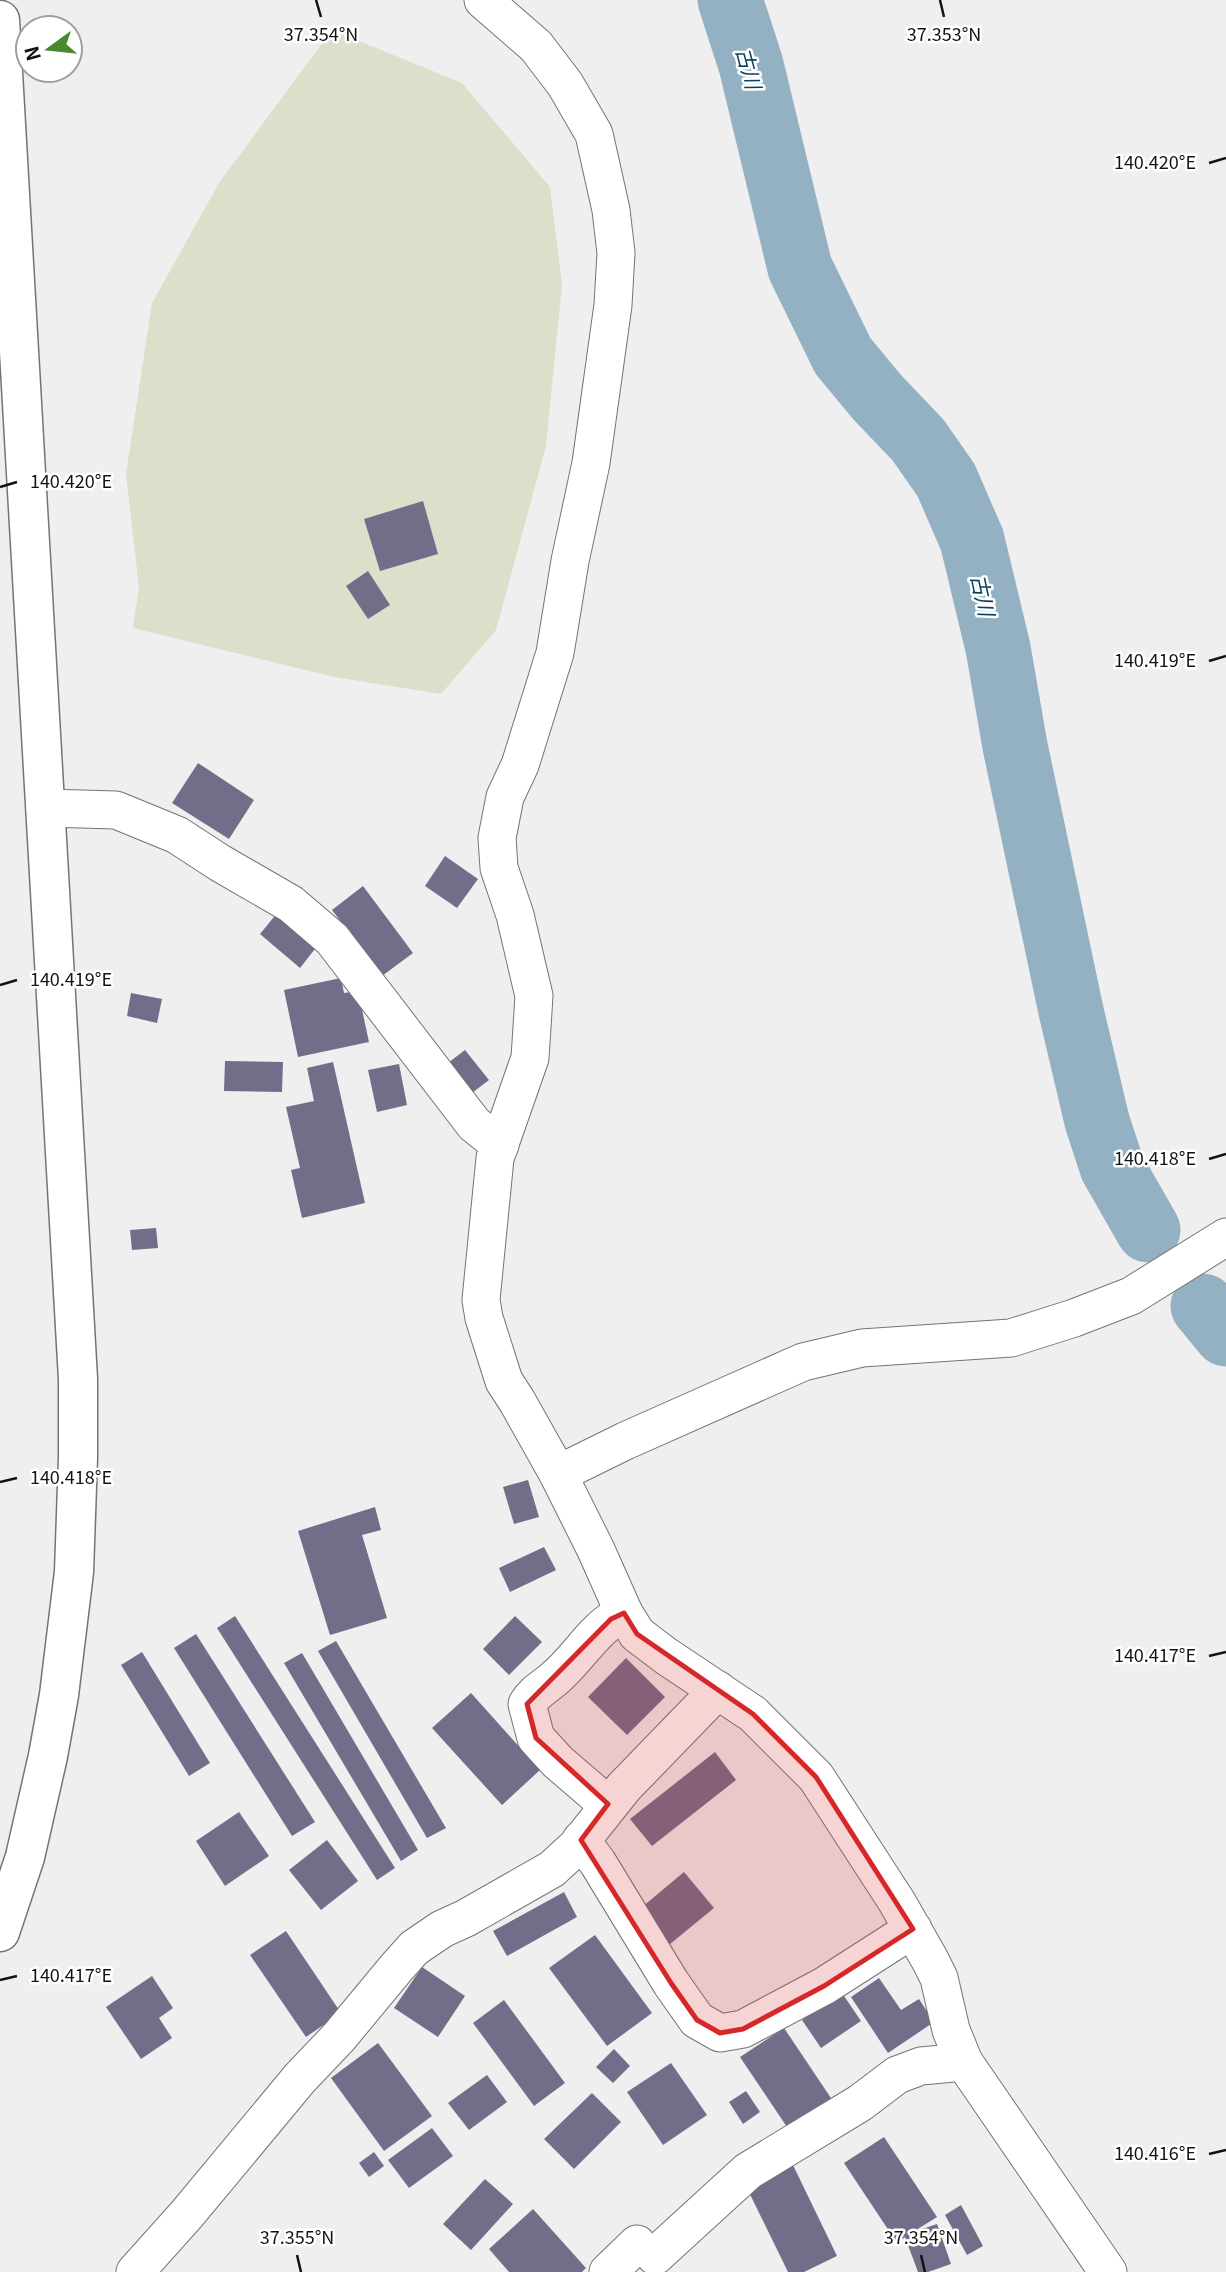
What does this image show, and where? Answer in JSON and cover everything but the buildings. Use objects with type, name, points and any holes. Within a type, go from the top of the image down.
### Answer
[{"type":"street","points":[[483,0],[536,46],[565,84],[594,134],[611,210],[616,253],[612,305],[591,463],[570,562],[555,653],[520,765],[505,797],[499,818],[499,869],[515,915],[534,996],[530,1058],[495,1158],[481,1300],[484,1318],[504,1381],[558,1474],[624,1613],[638,1634],[752,1714],[816,1777],[939,1978],[951,2030],[964,2062],[1108,2272]]},
{"type":"street","points":[[0,20],[78,1379],[75,1546],[60,1695],[25,1857],[0,1933]]},
{"type":"street","points":[[45,808],[116,810],[177,835],[291,904],[332,939],[474,1124],[500,1145]]},
{"type":"street","points":[[558,1474],[625,1441],[803,1362],[862,1348],[1011,1338],[1074,1318],[1131,1296],[1226,1237]]},
{"type":"street","points":[[608,1805],[558,1762],[536,1738],[527,1704],[533,1694],[555,1678],[611,1619],[624,1613]]},
{"type":"street","points":[[135,2272],[414,1948],[442,1929],[552,1869],[581,1840],[608,1805],[718,1690]]},
{"type":"street","points":[[581,1840],[697,2021],[720,2033],[743,2029],[824,1986],[912,1930]]},
{"type":"street","points":[[608,2272],[646,2250],[748,2171],[860,2103],[897,2075],[921,2066],[964,2062]]},
{"type":"highlighted area","points":[[624,1613],[637,1634],[753,1714],[816,1777],[913,1929],[824,1986],[743,2029],[720,2033],[697,2020],[581,1840],[608,1804],[536,1738],[527,1704],[611,1619]]},
{"type":"green space","points":[[332,30],[462,83],[550,187],[562,285],[546,446],[496,630],[441,694],[334,677],[133,628],[139,587],[126,474],[152,303],[219,183]]},
{"type":"waterway","name":"古川","points":[[730,0],[751,65],[800,268],[843,356],[918,440],[946,480],[972,540],[998,648],[1015,746],[1097,1121],[1112,1167],[1148,1230]]},
{"type":"waterway","name":"古川","points":[[1203,1306],[1226,1334]]}]
